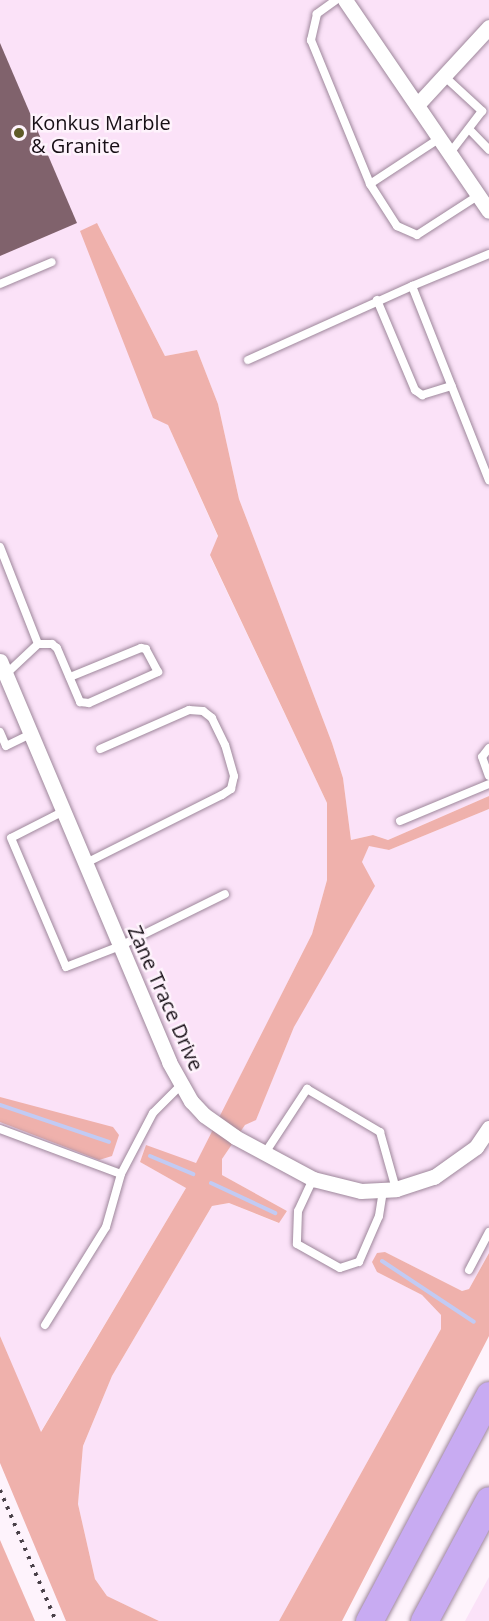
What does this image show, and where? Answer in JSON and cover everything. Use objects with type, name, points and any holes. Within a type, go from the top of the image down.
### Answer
[{"type":"highway","points":[[463,1444],[489,1375]]},
{"type":"highway","points":[[369,1621],[489,1395]]},
{"type":"highway","points":[[424,1621],[489,1500]]},
{"type":"street","points":[[345,0],[485,202]]},
{"type":"street","points":[[417,105],[489,27]]},
{"type":"street","name":"Zane Trace Drive","points":[[3,668],[181,1085],[191,1101],[215,1125],[313,1179],[341,1188],[389,1190],[434,1177],[476,1147],[489,1128]]},
{"type":"lane","points":[[336,0],[317,14],[311,40],[370,184],[397,226],[417,235],[485,202]]},
{"type":"lane","points":[[444,76],[486,109],[450,153]]},
{"type":"lane","points":[[469,129],[489,150]]},
{"type":"lane","points":[[370,184],[440,138]]},
{"type":"lane","points":[[248,360],[377,300],[489,254]]},
{"type":"lane","points":[[0,284],[52,262]]},
{"type":"lane","points":[[412,286],[489,480]]},
{"type":"lane","points":[[377,300],[415,390],[422,395],[452,386]]},
{"type":"lane","points":[[0,547],[38,644]]},
{"type":"lane","points":[[3,668],[38,644],[52,644],[57,648],[80,702],[89,703],[158,672],[146,649],[141,648],[70,677]]},
{"type":"lane","points":[[86,863],[222,795],[231,789],[234,776],[225,745],[212,718],[203,711],[189,710],[100,750]]},
{"type":"lane","points":[[0,732],[6,746],[31,734]]},
{"type":"lane","points":[[489,748],[482,757],[489,776]]},
{"type":"lane","points":[[400,821],[489,784]]},
{"type":"lane","points":[[63,811],[11,838],[66,967],[120,946],[225,894]]},
{"type":"lane","points":[[45,1325],[106,1227],[121,1174],[153,1113],[181,1085]]},
{"type":"lane","points":[[264,1153],[307,1089],[380,1132],[389,1190],[359,1262],[340,1268],[297,1244],[298,1211],[313,1179]]},
{"type":"lane","points":[[0,1129],[121,1174]]},
{"type":"lane","points":[[470,1270],[489,1232]]},
{"type":"shaded area","points":[[0,0],[489,0],[489,796],[388,840],[373,835],[351,840],[343,778],[332,743],[239,499],[218,404],[197,350],[165,356],[97,223],[168,425],[218,537],[210,556],[327,803],[327,880],[312,934],[196,1164],[146,1146],[140,1162],[186,1188],[40,1433],[0,1336]]},
{"type":"shaded area","points":[[97,223],[165,356],[197,350],[218,404],[239,499],[332,743],[343,778],[351,840],[373,835],[388,840],[489,796],[489,809],[389,850],[369,846],[362,862],[375,886],[294,1027],[256,1120],[245,1125],[222,1159],[222,1175],[287,1211],[279,1223],[229,1203],[212,1206],[112,1376],[83,1446],[78,1504],[95,1579],[107,1596],[159,1621],[66,1621],[0,1463],[0,1336],[41,1432],[186,1188],[140,1162],[146,1145],[196,1163],[312,934],[327,880],[327,803],[210,555],[218,536],[168,425],[153,418],[80,231]]},
{"type":"shaded area","points":[[489,809],[489,1253],[469,1289],[462,1291],[385,1252],[377,1272],[422,1295],[441,1315],[441,1329],[279,1621],[159,1621],[107,1596],[95,1579],[78,1504],[83,1446],[112,1376],[212,1206],[229,1203],[278,1223],[287,1211],[222,1175],[222,1159],[245,1125],[256,1119],[369,845],[389,850]]},
{"type":"shaded area","points":[[0,1097],[113,1127],[119,1135],[112,1156],[99,1160],[0,1122]]},
{"type":"shaded area","points":[[385,1252],[462,1291],[469,1289],[489,1253],[489,1336],[342,1621],[279,1621],[441,1329],[441,1315],[422,1295],[377,1272],[372,1262],[377,1253]]},
{"type":"shaded area","points":[[0,1540],[35,1621],[0,1621]]},
{"type":"shaded area","points":[[489,1577],[489,1621],[465,1621]]},
{"type":"building","name":"Konkus Marble & Granite","points":[[0,43],[77,223],[0,256]]},
{"type":"waterway","points":[[0,1105],[109,1142]]},
{"type":"waterway","points":[[150,1156],[193,1174]]},
{"type":"waterway","points":[[211,1183],[275,1213]]},
{"type":"waterway","points":[[382,1261],[474,1322]]},
{"type":"railway","points":[[0,1490],[56,1621]]},
{"type":"place","name":"Konkus Marble & Granite","points":[[19,133]]}]
